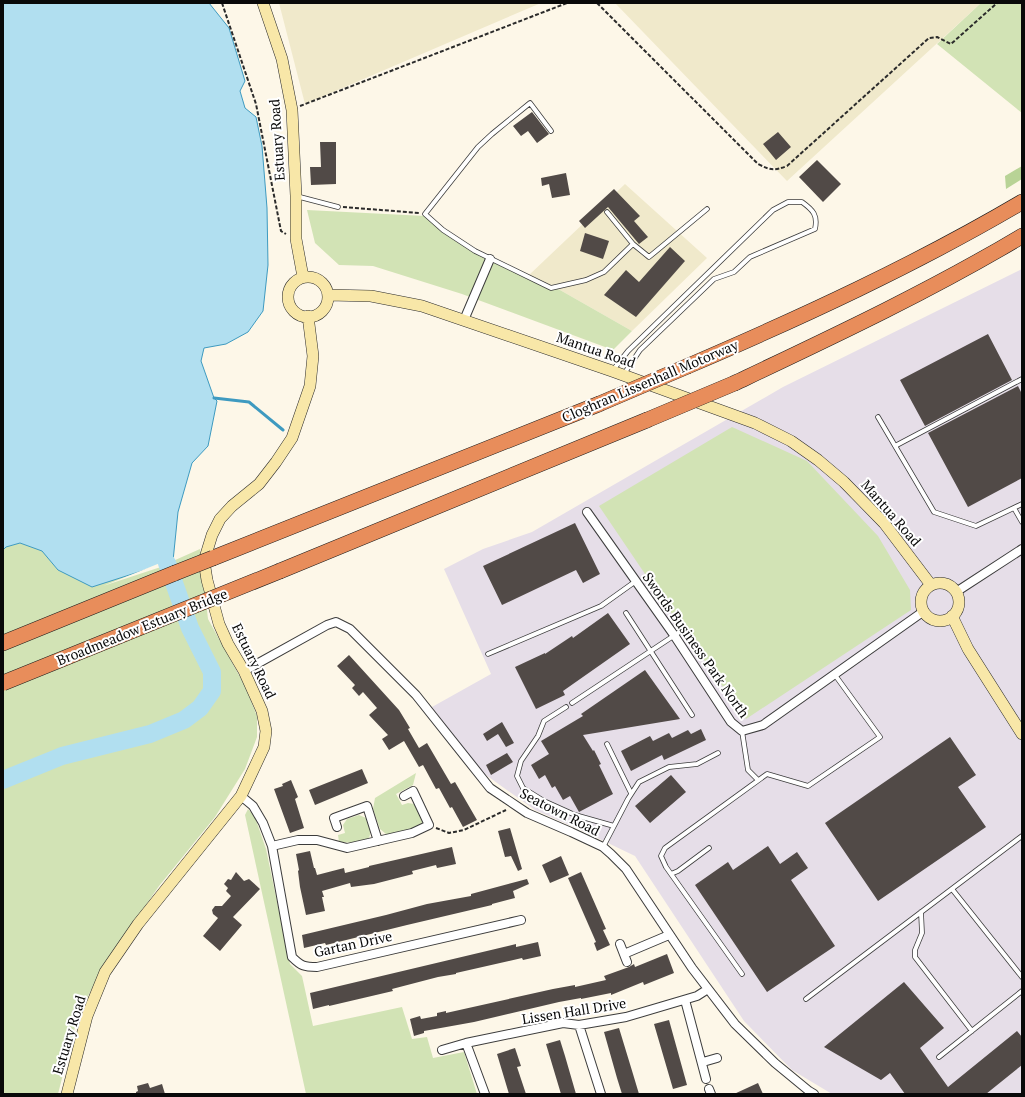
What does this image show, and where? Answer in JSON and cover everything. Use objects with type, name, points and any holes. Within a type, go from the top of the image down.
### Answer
[{"type":"highway","name":"Cloghran Lissenhall Motorway","points":[[3,643],[266,536],[599,404],[688,366],[787,323],[881,278],[978,228],[1022,202]]},
{"type":"highway","name":"Broadmeadow Estuary Bridge","points":[[3,683],[280,571],[647,420],[735,382],[817,344],[974,265],[1022,236]]},
{"type":"street","name":"Estuary Road","points":[[263,3],[282,59],[292,110],[296,196],[296,240],[303,277]]},
{"type":"street","points":[[464,320],[490,259]]},
{"type":"street","points":[[303,277],[316,279],[326,288],[328,295],[325,307],[314,315],[308,316],[296,312],[292,308],[288,296],[293,284],[303,277]]},
{"type":"street","name":"Mantua Road","points":[[328,295],[371,296],[422,306],[617,373],[755,423],[791,441],[828,468],[844,482],[884,524],[931,585]]},
{"type":"street","name":"Estuary Road","points":[[67,1094],[87,1016],[106,972],[138,924],[241,796],[264,747],[266,731],[262,711],[244,671],[228,644],[219,624],[207,580],[204,561],[212,535],[220,519],[232,506],[259,484],[292,438],[310,386],[313,356],[308,316]]},
{"type":"street","name":"Swords Business Park North","points":[[587,512],[674,635],[731,722],[742,731],[763,725],[924,611]]},
{"type":"street","points":[[956,592],[1022,549]]},
{"type":"street","points":[[944,583],[953,588],[956,592],[958,597],[958,608],[952,616],[942,620],[937,620],[932,619],[924,611],[922,606],[922,595],[931,585],[944,583]]},
{"type":"street","points":[[952,616],[968,649],[1022,734]]},
{"type":"street","name":"Seatown Road","points":[[244,671],[327,625],[336,622],[350,629],[416,695],[490,788],[527,813],[571,832],[602,848],[626,869],[669,935],[708,989],[736,1024],[775,1064],[814,1094]]},
{"type":"street","points":[[272,846],[298,840],[317,840],[347,848],[412,833],[429,825],[413,791],[404,796]]},
{"type":"street","name":"Gartan Drive","points":[[241,796],[257,811],[272,846],[292,957],[298,963],[306,967],[317,966],[522,920]]},
{"type":"street","points":[[337,827],[334,818],[367,806],[378,841]]},
{"type":"street","points":[[624,954],[669,935]]},
{"type":"street","points":[[620,944],[627,962]]},
{"type":"street","name":"Lissen Hall Drive","points":[[442,1050],[563,1023],[579,1025],[626,1017],[697,996],[708,989]]},
{"type":"street","points":[[685,1000],[703,1062],[706,1079]]},
{"type":"street","points":[[579,1025],[601,1094]]},
{"type":"street","points":[[466,1044],[485,1094]]},
{"type":"street","points":[[703,1062],[717,1058]]},
{"type":"lane","points":[[551,131],[530,103],[478,147],[425,214],[443,230],[475,251],[551,288],[586,280],[604,272],[633,244]]},
{"type":"lane","points":[[296,196],[338,207]]},
{"type":"lane","points":[[788,202],[802,202],[815,213],[817,220],[815,229],[750,257],[734,272],[714,279],[617,373],[628,351],[773,210],[788,202]]},
{"type":"lane","points":[[608,212],[633,244],[649,257],[708,209]]},
{"type":"lane","points":[[895,446],[1022,379]]},
{"type":"lane","points":[[878,417],[934,512],[976,526],[1022,504]]},
{"type":"lane","points":[[1014,508],[1022,522]]},
{"type":"lane","points":[[488,654],[601,606],[636,582]]},
{"type":"lane","points":[[626,613],[692,716]]},
{"type":"lane","points":[[572,704],[684,629]]},
{"type":"lane","points":[[742,974],[671,874],[661,856],[665,848],[767,774],[808,786],[880,737],[835,675]]},
{"type":"lane","points":[[566,707],[544,721],[538,736],[521,761],[517,776],[523,788],[544,801],[574,815],[614,826]]},
{"type":"lane","points":[[742,731],[748,770],[758,780]]},
{"type":"lane","points":[[607,744],[632,794]]},
{"type":"lane","points":[[602,848],[639,782],[669,767],[697,764],[718,753]]},
{"type":"lane","points":[[806,999],[952,888],[1021,839]]},
{"type":"lane","points":[[671,874],[678,871],[709,848]]},
{"type":"lane","points":[[952,888],[1022,977]]},
{"type":"lane","points":[[921,912],[922,933],[915,950],[915,957],[972,1031]]},
{"type":"lane","points":[[939,1057],[1022,991]]},
{"type":"path","points":[[222,3],[256,104],[281,231],[296,240]]},
{"type":"path","points":[[292,110],[567,3]]},
{"type":"path","points":[[597,3],[758,164],[769,169],[778,170],[787,166],[929,38],[937,37],[951,44],[997,3]]},
{"type":"path","points":[[338,207],[425,214]]},
{"type":"path","points":[[429,825],[449,833],[464,830],[509,809],[513,803]]},
{"type":"shaded area","points":[[279,3],[541,3],[305,104]]},
{"type":"shaded area","points":[[615,3],[981,3],[787,181]]},
{"type":"shaded area","points":[[625,184],[707,258],[632,331],[560,290],[528,276]]},
{"type":"shaded area","points":[[1022,269],[1022,1094],[832,1094],[792,1070],[744,1021],[635,856],[535,810],[479,770],[432,707],[491,674],[444,569],[483,549],[532,532],[783,387]]},
{"type":"green space","points":[[981,3],[1022,3],[1022,113],[937,44]]},
{"type":"green space","points":[[1022,166],[1022,179],[1006,189],[1005,176]]},
{"type":"green space","points":[[307,210],[425,216],[481,256],[560,290],[632,331],[613,350],[462,294],[373,266],[339,265],[315,243]]},
{"type":"green space","points":[[732,427],[807,461],[878,536],[910,590],[911,610],[746,719],[687,636],[599,506]]},
{"type":"green space","points":[[20,543],[43,551],[58,570],[173,561],[200,549],[208,619],[245,686],[257,716],[257,737],[245,769],[215,817],[159,886],[105,964],[78,1015],[58,1094],[3,1094],[3,550],[6,547]]},
{"type":"green space","points":[[416,773],[413,785],[396,794],[402,805],[408,803],[414,804],[421,814],[423,822],[419,826],[394,835],[386,834],[380,829],[373,809],[375,798]]},
{"type":"green space","points":[[248,809],[255,817],[266,849],[290,964],[302,976],[313,1026],[402,1007],[412,1039],[427,1037],[433,1058],[464,1052],[477,1094],[306,1094],[245,815]]},
{"type":"green space","points":[[359,815],[366,818],[370,830],[369,838],[358,843],[339,842],[338,835],[345,833],[343,825],[347,819]]},
{"type":"water","points":[[3,3],[209,3],[229,28],[245,81],[240,91],[245,108],[256,117],[262,146],[267,208],[268,265],[263,311],[248,332],[226,344],[204,348],[201,361],[214,398],[217,401],[208,446],[192,463],[178,512],[173,561],[92,587],[58,570],[42,551],[20,543],[6,547],[3,550]]},
{"type":"pier","points":[[175,557],[173,563],[103,586]]},
{"type":"building","points":[[532,112],[549,134],[537,143],[528,131],[521,136],[513,126]]},
{"type":"building","points":[[778,132],[791,147],[776,160],[763,144]]},
{"type":"building","points":[[320,142],[336,142],[336,184],[311,185],[310,167],[321,167]]},
{"type":"building","points":[[817,160],[841,184],[823,202],[799,177]]},
{"type":"building","points":[[566,173],[570,195],[552,198],[549,184],[542,186],[541,178]]},
{"type":"building","points":[[614,189],[640,216],[634,221],[648,237],[639,244],[608,207],[585,228],[579,221]]},
{"type":"building","points":[[585,233],[609,241],[603,259],[580,251]]},
{"type":"building","points":[[670,247],[685,261],[636,317],[604,295],[626,270],[639,282]]},
{"type":"building","points":[[988,334],[1012,380],[925,426],[900,380]]},
{"type":"building","points":[[1018,386],[1022,394],[1022,478],[968,507],[928,433]]},
{"type":"building","points":[[575,523],[600,574],[583,583],[576,570],[502,605],[483,566]]},
{"type":"building","points":[[608,613],[630,644],[563,691],[565,695],[536,709],[515,667],[545,654],[572,636],[573,638]]},
{"type":"building","points":[[349,655],[399,710],[410,728],[408,729],[419,748],[427,743],[451,784],[455,782],[477,820],[463,827],[439,788],[436,789],[423,765],[419,767],[404,741],[389,750],[382,739],[388,735],[369,715],[377,708],[363,692],[359,696],[352,688],[355,685],[337,666]]},
{"type":"building","points":[[645,670],[680,719],[583,735],[593,751],[594,750],[601,764],[599,765],[613,794],[579,812],[570,796],[563,800],[555,786],[552,788],[545,775],[539,779],[531,765],[549,754],[541,741],[583,716],[581,714]]},
{"type":"building","points":[[502,722],[514,743],[506,747],[498,734],[487,741],[483,734]]},
{"type":"building","points":[[701,729],[706,740],[664,760],[662,755],[631,771],[621,751],[650,736],[653,741],[669,733],[672,738],[688,730],[691,734]]},
{"type":"building","points":[[950,737],[976,775],[958,787],[986,827],[878,901],[825,823]]},
{"type":"building","points":[[507,753],[513,762],[491,775],[486,765]]},
{"type":"building","points":[[362,769],[368,783],[315,805],[309,790]]},
{"type":"building","points":[[671,775],[686,792],[650,823],[635,806]]},
{"type":"building","points":[[291,780],[298,797],[295,799],[304,828],[290,833],[274,789],[283,786],[282,784]]},
{"type":"building","points":[[510,828],[522,869],[518,871],[511,856],[505,857],[498,831]]},
{"type":"building","points":[[768,846],[780,864],[797,852],[808,868],[791,880],[835,946],[767,992],[695,885],[728,862],[733,870]]},
{"type":"building","points":[[452,847],[456,864],[437,868],[436,865],[412,871],[413,874],[374,884],[351,887],[350,883],[322,891],[325,911],[306,915],[300,887],[296,854],[310,851],[317,875],[344,868],[345,873]]},
{"type":"building","points":[[561,856],[569,875],[550,883],[542,865]]},
{"type":"building","points":[[236,872],[244,881],[249,879],[260,889],[233,917],[242,925],[220,951],[203,936],[218,918],[213,914],[212,910],[215,906],[222,906],[231,896],[226,891],[228,888],[224,884],[228,879],[231,880]]},
{"type":"building","points":[[581,872],[606,929],[603,930],[610,945],[597,951],[594,943],[596,942],[568,878]]},
{"type":"building","points":[[527,879],[529,884],[513,891],[515,898],[492,905],[326,945],[325,943],[304,948],[302,935],[427,904],[471,896],[471,894]]},
{"type":"building","points":[[538,942],[541,956],[523,960],[522,958],[438,977],[392,989],[393,991],[313,1009],[310,993],[516,944],[516,947]]},
{"type":"building","points":[[667,954],[674,973],[644,985],[643,982],[611,995],[611,993],[559,1002],[474,1022],[424,1031],[424,1033],[414,1036],[410,1019],[420,1016],[421,1019],[437,1016],[437,1013],[446,1011],[446,1013],[553,989],[575,985],[575,987],[606,980],[604,976],[634,964],[635,967]]},
{"type":"building","points":[[904,982],[944,1028],[920,1048],[948,1087],[1017,1031],[1022,1037],[1022,1065],[986,1094],[905,1094],[890,1073],[881,1080],[824,1047]]},
{"type":"building","points":[[669,1020],[687,1085],[673,1089],[654,1024]]},
{"type":"building","points":[[619,1028],[639,1094],[622,1094],[617,1078],[604,1032]]},
{"type":"building","points":[[560,1040],[576,1094],[561,1094],[546,1044]]},
{"type":"building","points":[[515,1048],[521,1066],[517,1067],[526,1094],[509,1094],[497,1054]]},
{"type":"building","points":[[148,1083],[150,1088],[162,1084],[165,1094],[136,1094],[138,1091],[137,1086]]},
{"type":"building","points":[[758,1083],[763,1094],[734,1094]]},
{"type":"waterway","points":[[214,398],[249,402],[283,430]]},
{"type":"waterway","points":[[3,780],[62,756],[150,734],[184,720],[200,708],[212,691],[212,672],[190,628],[167,563]]}]
